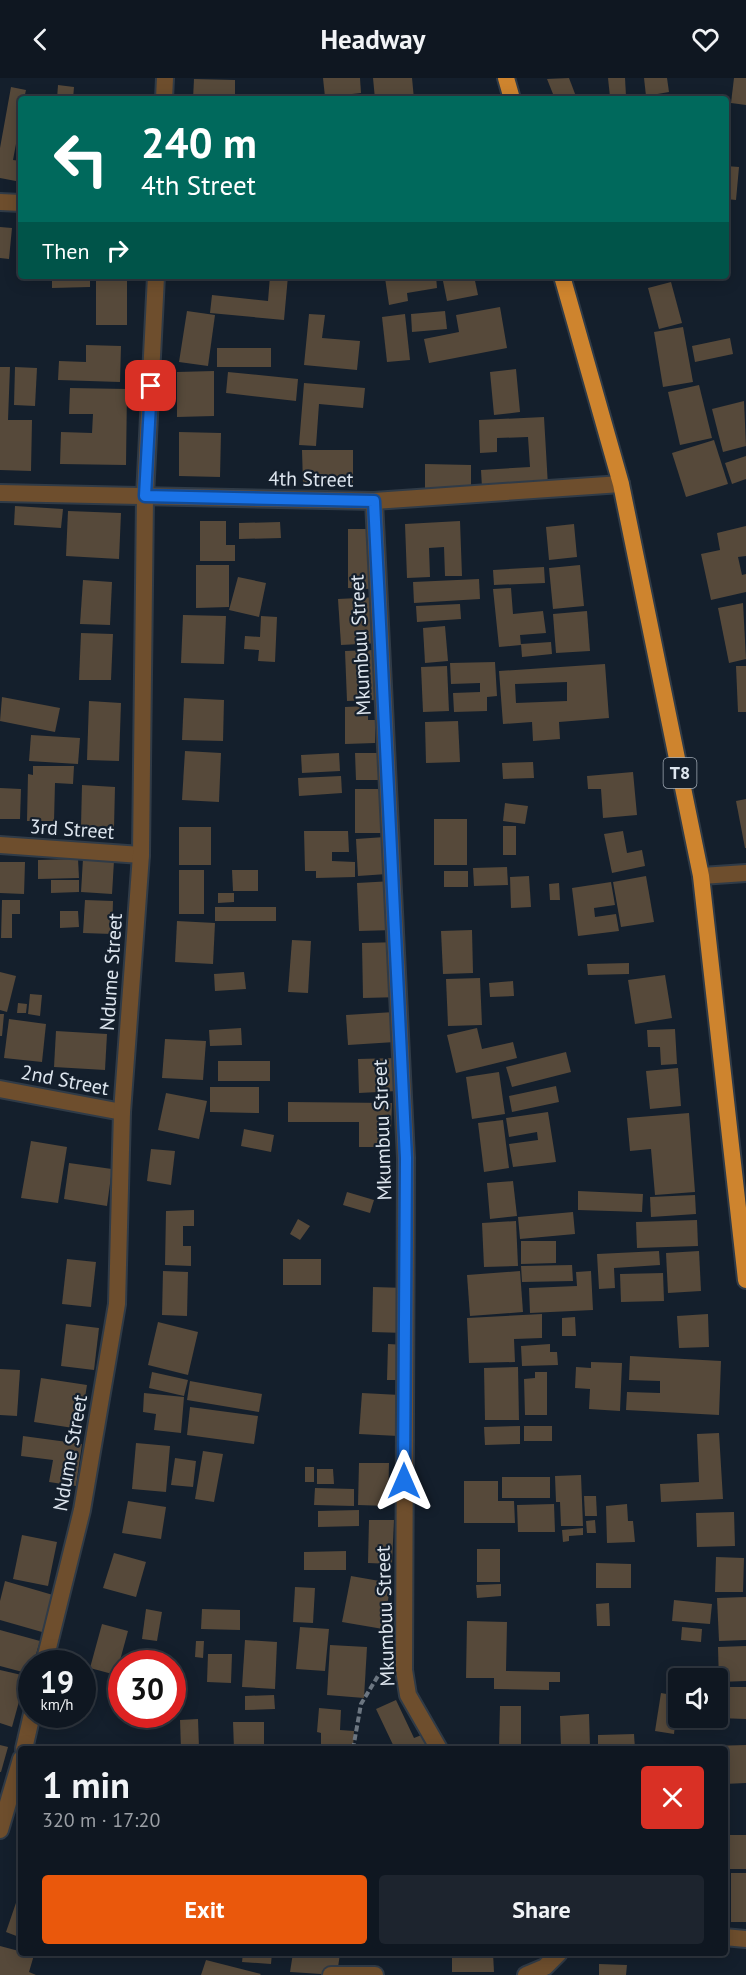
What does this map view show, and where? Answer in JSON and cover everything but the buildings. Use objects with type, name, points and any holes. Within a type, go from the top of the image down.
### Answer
[{"type":"highway","points":[[506,78],[511,96]]},
{"type":"highway","name":"T8","points":[[563,279],[621,484],[701,876],[746,1280]]},
{"type":"street","points":[[164,96],[165,78]]},
{"type":"street","points":[[0,202],[18,203]]},
{"type":"street","name":"Ndume Street","points":[[47,1650],[82,1510],[117,1304],[122,1112],[141,855],[145,496],[156,279]]},
{"type":"street","name":"4th Street","points":[[0,492],[374,501],[621,484]]},
{"type":"street","name":"Mkumbuu Street","points":[[374,501],[406,1158],[403,1645],[408,1695],[437,1746]]},
{"type":"street","name":"3rd Street","points":[[0,845],[141,855]]},
{"type":"street","points":[[701,876],[746,873]]},
{"type":"street","name":"2nd Street","points":[[0,1089],[122,1112]]},
{"type":"street","points":[[25,1746],[29,1728]]},
{"type":"street","points":[[0,1830],[18,1769]]},
{"type":"street","points":[[728,1937],[746,1939]]},
{"type":"street","points":[[526,1975],[545,1971],[557,1956]]},
{"type":"street","points":[[331,1975],[375,1975]]},
{"type":"path","points":[[354,1746],[361,1704],[382,1669],[403,1645]]},
{"type":"route","points":[[151,386],[145,496],[374,501],[406,1158],[404,1481]]}]
